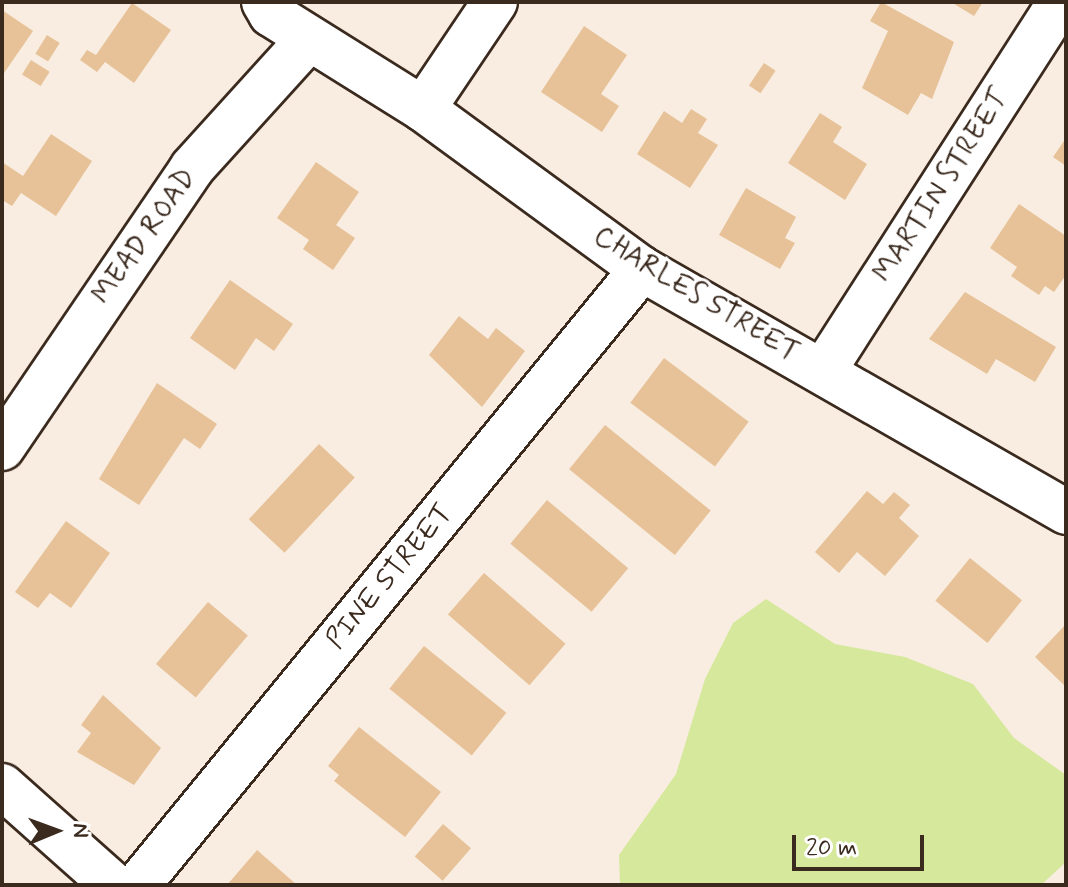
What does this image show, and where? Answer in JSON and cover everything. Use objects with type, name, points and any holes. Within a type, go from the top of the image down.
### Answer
[{"type":"street","name":"CHARLES STREET","points":[[264,2],[308,40],[423,109],[642,269],[824,370],[1066,512]]},
{"type":"street","points":[[423,109],[495,2]]},
{"type":"street","name":"MARTIN STREET","points":[[824,370],[1060,2]]},
{"type":"street","name":"MEAD ROAD","points":[[2,448],[192,168],[308,40]]},
{"type":"street","name":"PINE STREET","points":[[138,885],[642,269]]},
{"type":"street","points":[[2,786],[113,885]]},
{"type":"green space","points":[[766,599],[835,644],[905,657],[973,684],[1014,738],[1066,775],[1066,862],[1041,885],[620,885],[619,855],[676,774],[705,679],[733,623]]},
{"type":"building","points":[[881,2],[954,42],[932,99],[921,93],[908,115],[862,88],[888,31],[870,21]]},
{"type":"building","points":[[951,2],[983,2],[974,16]]},
{"type":"building","points":[[132,3],[171,30],[134,83],[105,62],[97,72],[80,60],[87,50],[96,55]]},
{"type":"building","points":[[2,10],[33,31],[2,76]]},
{"type":"building","points":[[584,26],[627,55],[601,94],[619,106],[602,132],[541,92]]},
{"type":"building","points":[[47,35],[60,43],[48,62],[35,54]]},
{"type":"building","points":[[31,60],[50,72],[41,86],[22,74]]},
{"type":"building","points":[[764,63],[776,71],[761,93],[749,85]]},
{"type":"building","points":[[691,109],[707,119],[698,133],[718,145],[690,188],[637,154],[664,111],[682,123]]},
{"type":"building","points":[[820,113],[842,127],[833,142],[867,164],[845,200],[788,163]]},
{"type":"building","points":[[51,134],[92,161],[56,216],[21,193],[12,206],[2,200],[2,162],[23,176]]},
{"type":"building","points":[[1066,138],[1066,166],[1053,157]]},
{"type":"building","points":[[316,162],[359,192],[336,225],[355,238],[333,270],[303,249],[309,240],[277,218]]},
{"type":"building","points":[[746,188],[796,217],[785,238],[795,243],[780,269],[719,235]]},
{"type":"building","points":[[1019,204],[1066,236],[1066,275],[1054,292],[1045,286],[1039,295],[1011,276],[1017,267],[990,248]]},
{"type":"building","points":[[230,280],[293,324],[274,351],[256,338],[235,370],[190,338]]},
{"type":"building","points":[[965,292],[1056,347],[1035,382],[996,359],[987,374],[929,339]]},
{"type":"building","points":[[459,316],[488,339],[496,328],[525,351],[482,407],[429,355]]},
{"type":"building","points":[[664,358],[749,422],[715,467],[630,403]]},
{"type":"building","points":[[157,383],[217,424],[200,449],[184,438],[139,505],[99,479]]},
{"type":"building","points":[[605,425],[711,511],[675,555],[569,469]]},
{"type":"building","points":[[319,444],[355,477],[285,553],[249,519]]},
{"type":"building","points":[[867,491],[883,504],[894,492],[910,505],[899,518],[919,536],[885,576],[857,552],[839,573],[815,552]]},
{"type":"building","points":[[547,500],[628,568],[592,612],[510,544]]},
{"type":"building","points":[[66,521],[110,553],[71,608],[50,593],[38,608],[15,592]]},
{"type":"building","points":[[970,558],[1022,600],[987,643],[935,601]]},
{"type":"building","points":[[484,573],[566,644],[529,685],[448,615]]},
{"type":"building","points":[[208,602],[248,635],[196,697],[156,664]]},
{"type":"building","points":[[1066,624],[1066,687],[1035,657]]},
{"type":"building","points":[[424,646],[506,713],[472,755],[389,689]]},
{"type":"building","points":[[103,695],[161,748],[134,785],[77,752],[91,733],[81,725]]},
{"type":"building","points":[[359,727],[441,792],[405,837],[334,781],[339,775],[328,766]]},
{"type":"building","points":[[443,824],[471,848],[443,881],[415,856]]},
{"type":"building","points":[[257,850],[297,885],[227,885]]}]
